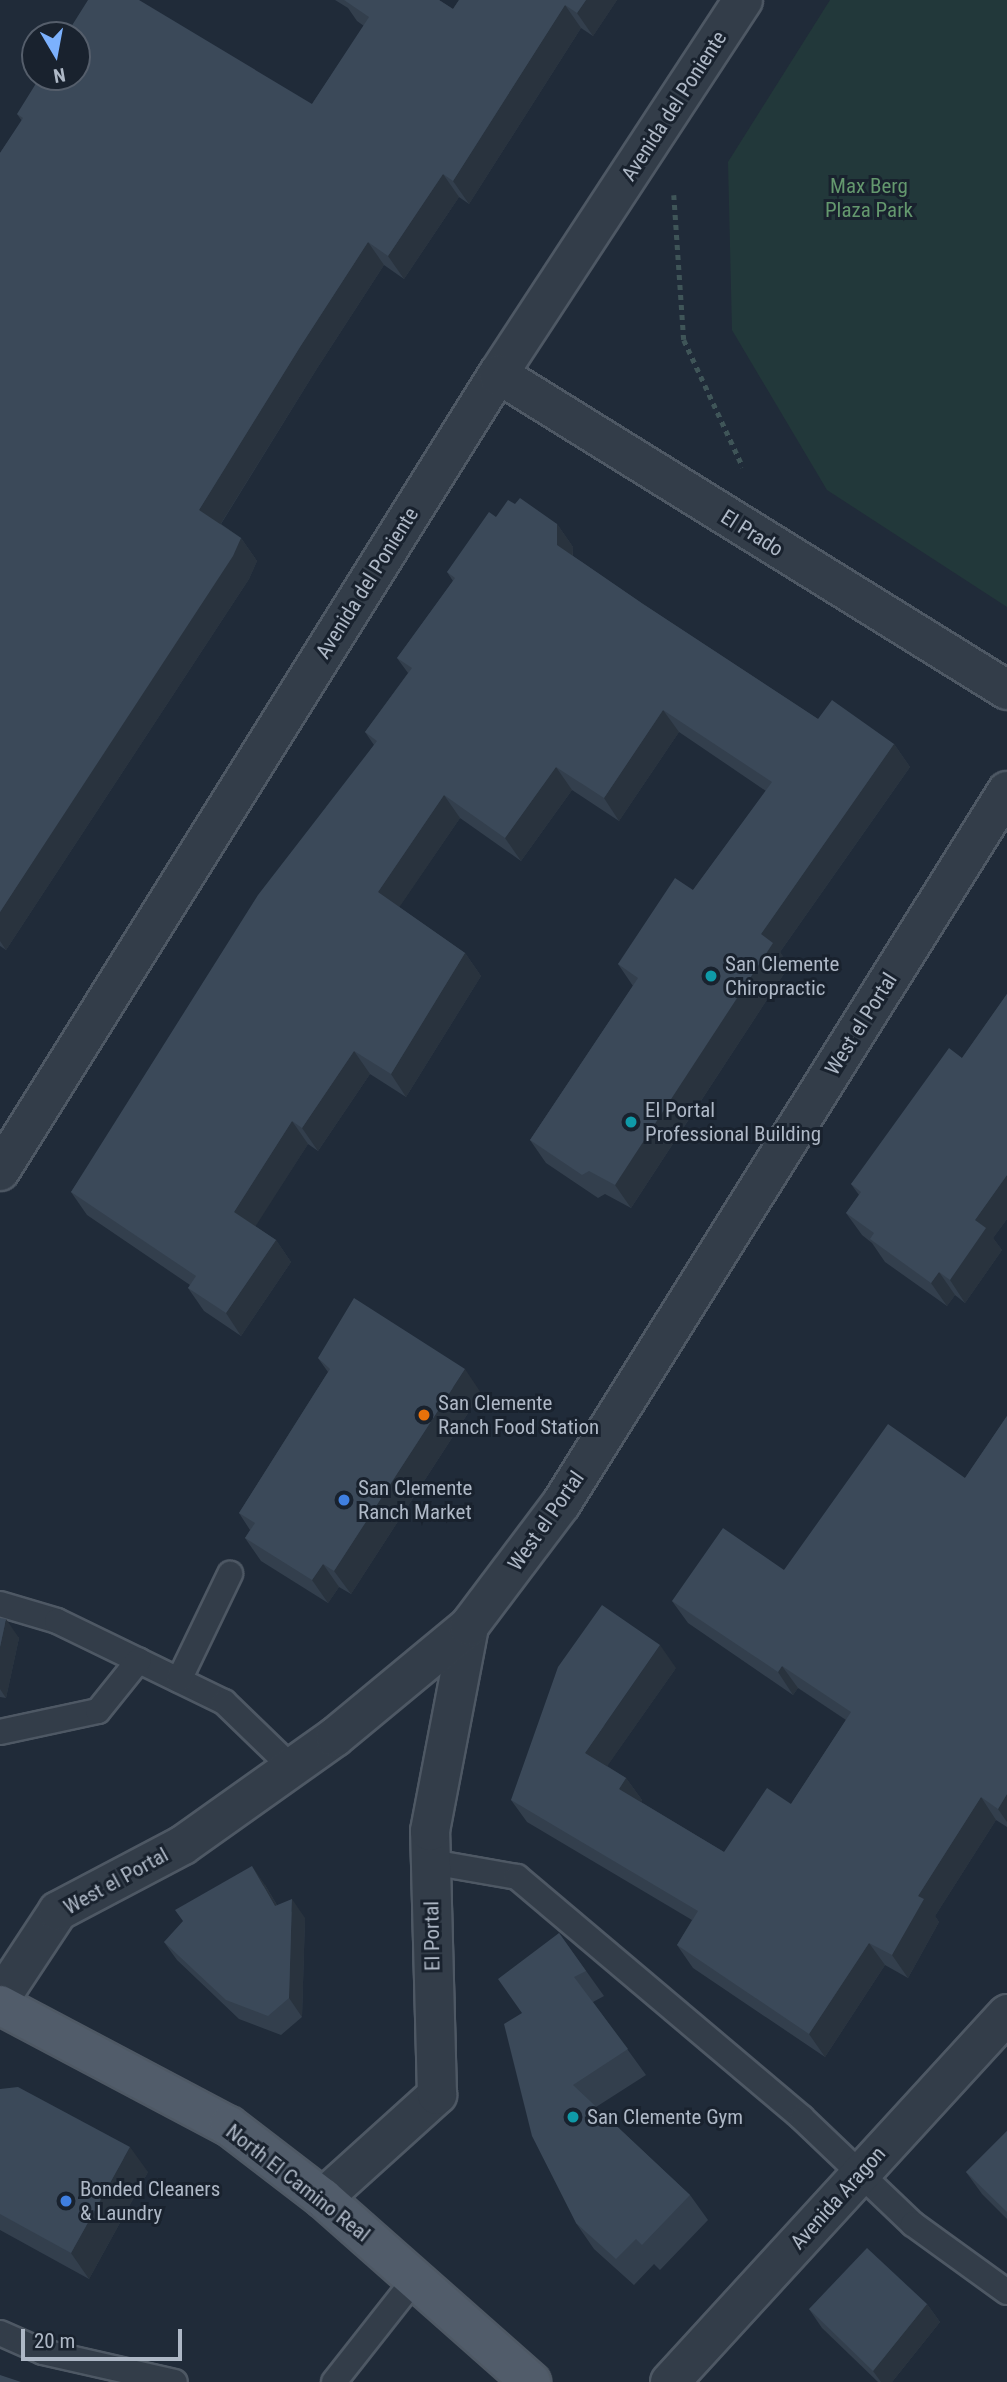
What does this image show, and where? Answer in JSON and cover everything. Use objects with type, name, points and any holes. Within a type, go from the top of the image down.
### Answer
[{"type":"main road","name":"North El Camino Real","points":[[0,2005],[229,2126],[323,2198],[531,2382]]},
{"type":"street","name":"Avenida del Poniente","points":[[0,1171],[498,374],[743,0]]},
{"type":"street","name":"El Prado","points":[[498,374],[1007,690]]},
{"type":"street","name":"West el Portal","points":[[0,2000],[58,1911],[183,1845],[292,1768],[469,1626],[561,1504],[1007,790]]},
{"type":"street","name":"El Portal","points":[[323,2198],[437,2095],[430,1831],[469,1626]]},
{"type":"street","name":"Avenida Aragon","points":[[670,2382],[1007,2014]]},
{"type":"lane","points":[[179,1680],[230,1574]]},
{"type":"lane","points":[[0,1604],[57,1621],[224,1702],[292,1768]]},
{"type":"lane","points":[[0,1732],[98,1711],[139,1660]]},
{"type":"lane","points":[[430,1862],[517,1877],[860,2174],[913,2224],[1007,2292]]},
{"type":"lane","points":[[334,2382],[415,2279]]},
{"type":"lane","points":[[0,2333],[43,2352],[175,2382]]},
{"type":"path","points":[[674,183],[684,340],[749,480]]},
{"type":"green space","name":"Max Berg Plaza Park","points":[[830,0],[1007,0],[1007,607],[827,490],[732,330],[728,162]]},
{"type":"building","points":[[88,0],[139,0],[312,104],[369,17],[344,0],[439,0],[453,9],[459,0],[586,0],[577,13],[565,5],[453,181],[443,174],[388,256],[368,242],[300,347],[199,510],[241,538],[233,556],[0,912],[0,153],[23,118],[17,114],[31,91],[91,91],[91,21],[75,21]]},
{"type":"building","points":[[520,498],[557,524],[557,545],[643,604],[818,719],[832,700],[894,744],[761,934],[773,943],[615,1185],[589,1171],[582,1175],[530,1140],[638,978],[618,964],[675,878],[693,890],[772,782],[663,710],[604,798],[556,767],[505,838],[444,795],[378,892],[465,953],[391,1074],[354,1051],[302,1128],[292,1121],[234,1212],[276,1240],[226,1313],[188,1288],[196,1276],[71,1192],[258,895],[377,741],[365,732],[412,668],[397,658],[455,578],[447,572],[489,512],[496,517],[508,500],[515,504]]},
{"type":"building","points":[[1007,994],[1007,1175],[975,1220],[986,1228],[950,1280],[939,1272],[931,1283],[870,1239],[874,1233],[846,1213],[861,1192],[851,1184],[949,1048],[962,1058]]},
{"type":"building","points":[[354,1298],[465,1369],[334,1571],[323,1564],[312,1580],[245,1538],[255,1523],[239,1513],[330,1369],[318,1358]]},
{"type":"building","points":[[1007,1416],[1007,1794],[998,1809],[981,1797],[918,1896],[924,1899],[892,1955],[869,1943],[809,2034],[677,1945],[698,1911],[511,1800],[558,1667],[602,1605],[660,1645],[585,1753],[626,1778],[619,1789],[724,1852],[767,1788],[791,1804],[851,1712],[782,1666],[778,1672],[672,1601],[723,1528],[784,1570],[888,1424],[965,1478]]},
{"type":"building","points":[[0,1618],[6,1619],[0,1647]]},
{"type":"building","points":[[252,1866],[275,1906],[292,1899],[289,1998],[268,2016],[226,2000],[164,1942],[183,1921],[175,1910]]},
{"type":"building","name":"San Clemente Gym","points":[[559,1933],[586,1971],[574,1977],[628,2049],[573,2085],[690,2195],[642,2245],[636,2239],[616,2259],[576,2223],[532,2136],[504,2024],[522,2013],[498,1979]]},
{"type":"building","name":"Bonded Cleaners & Laundry","points":[[18,2087],[130,2147],[71,2253],[0,2214],[0,2089]]},
{"type":"building","points":[[1007,2131],[1007,2212],[966,2172]]},
{"type":"building","points":[[867,2248],[927,2304],[873,2371],[809,2309]]},
{"type":"building","points":[[0,2375],[21,2382],[0,2382]]},
{"type":"place","name":"San Clemente Chiropractic","points":[[711,976]]},
{"type":"place","name":"El Portal Professional Building","points":[[631,1122]]},
{"type":"place","name":"San Clemente Ranch Food Station","points":[[424,1415]]},
{"type":"place","name":"San Clemente Ranch Market","points":[[344,1500]]},
{"type":"place","name":"San Clemente Gym","points":[[573,2117]]},
{"type":"place","name":"Bonded Cleaners & Laundry","points":[[66,2201]]}]
